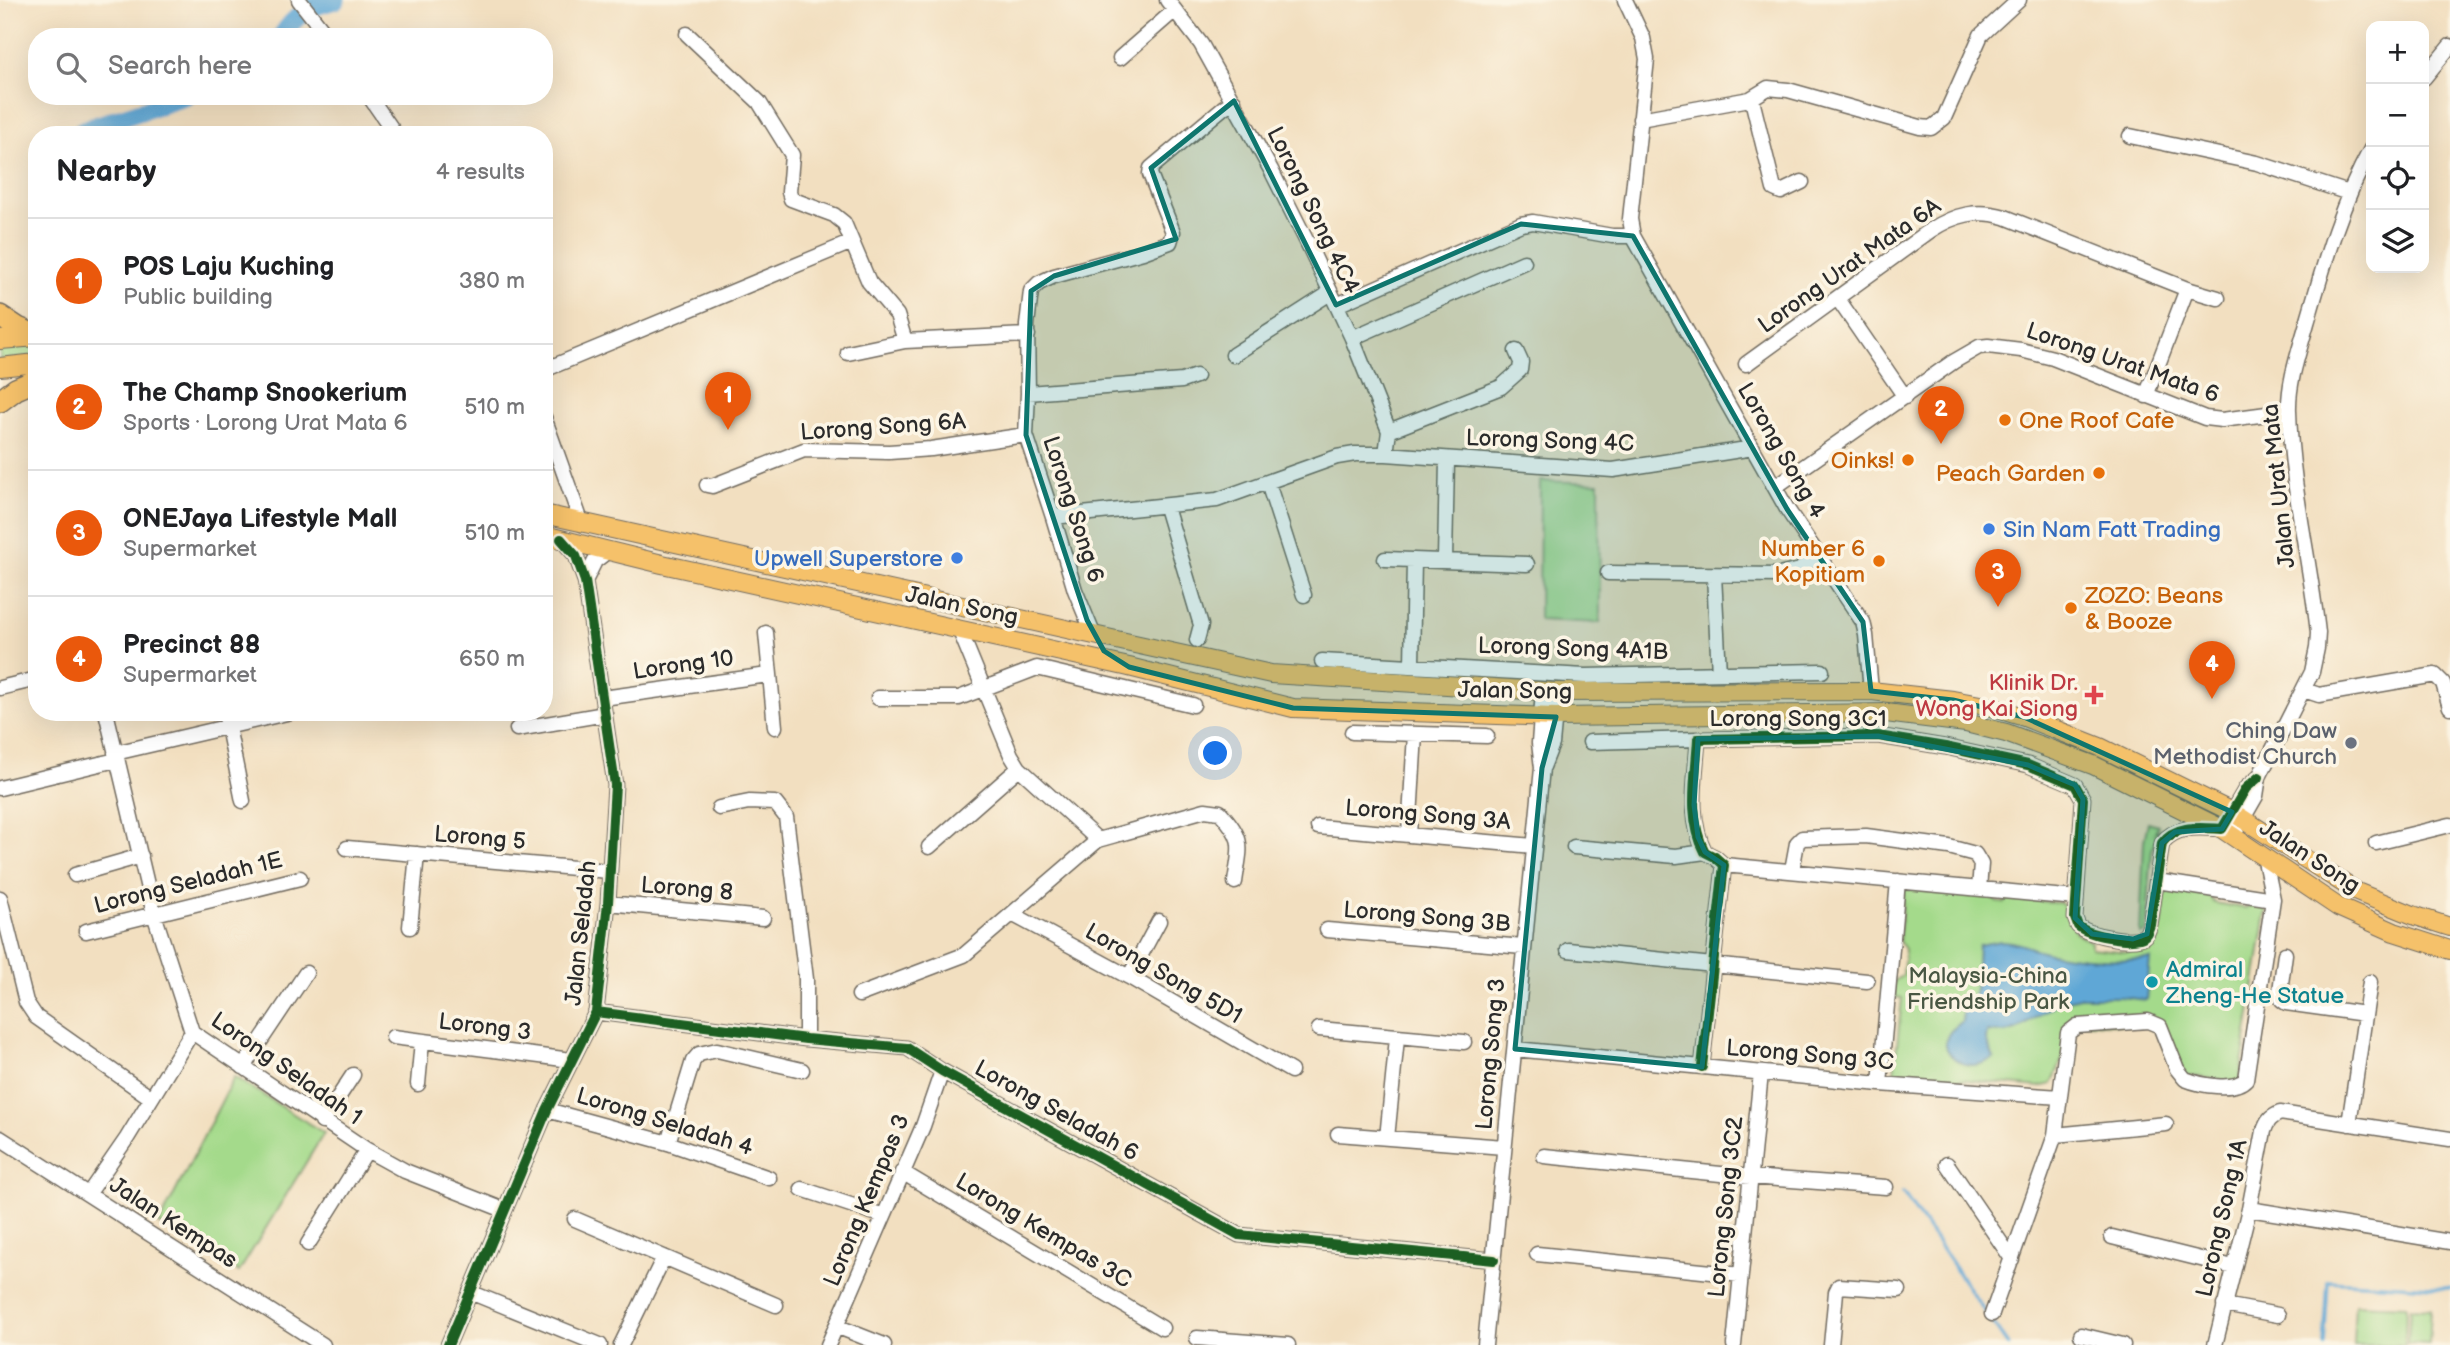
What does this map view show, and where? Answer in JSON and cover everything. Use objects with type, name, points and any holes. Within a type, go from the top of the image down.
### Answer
[{"type":"highway","points":[[0,316],[28,333]]},
{"type":"highway","points":[[0,401],[16,388],[28,383]]},
{"type":"main road","points":[[0,340],[28,338]]},
{"type":"main road","points":[[0,366],[28,364]]},
{"type":"main road","name":"Jalan Song","points":[[553,516],[1271,674],[1550,692],[1871,691],[1991,707],[2100,747],[2238,815],[2357,892],[2450,927]]},
{"type":"main road","name":"Jalan Song","points":[[553,537],[1129,667],[1293,708],[1548,717],[1886,713],[1966,723],[2006,733],[2093,765],[2228,832],[2338,907],[2394,932],[2450,950]]},
{"type":"main road","points":[[946,603],[960,617],[960,631]]},
{"type":"main road","points":[[1094,636],[1104,651],[1129,667]]},
{"type":"street","points":[[1233,355],[1334,299],[1521,224],[1533,222],[1612,236],[1633,236],[1630,219],[1647,59],[1643,38],[1625,0]]},
{"type":"street","points":[[1640,119],[1750,99],[1760,91],[1774,88],[1920,128],[1931,128],[1944,118],[1976,42],[2019,0]]},
{"type":"street","points":[[1120,58],[1171,5]]},
{"type":"street","name":"Lorong Song 4C4","points":[[1171,5],[1201,44],[1234,101],[1334,299],[1389,431],[1386,454]]},
{"type":"street","points":[[306,7],[321,28]]},
{"type":"street","points":[[687,34],[760,102],[792,155],[789,192],[791,198],[834,215],[844,223],[869,282],[897,315],[905,341]]},
{"type":"street","points":[[2429,72],[2450,46]]},
{"type":"street","points":[[1750,99],[1754,104],[1774,189],[1784,191],[1802,182]]},
{"type":"street","name":"Lorong Song 6","points":[[1094,636],[1075,590],[1026,435],[1028,309],[1031,291],[1039,283],[1068,272],[1170,242],[1173,232],[1150,174],[1151,168],[1234,101]]},
{"type":"street","points":[[375,105],[390,126]]},
{"type":"street","points":[[2130,136],[2257,163],[2349,193]]},
{"type":"street","name":"Jalan Urat Mata","points":[[2228,832],[2238,815],[2246,788],[2259,778],[2304,690],[2315,659],[2318,633],[2288,411],[2290,385],[2318,284],[2349,193],[2366,159]]},
{"type":"street","name":"Lorong Urat Mata 6A","points":[[1746,364],[1945,220],[1979,212],[2005,217],[2188,289],[2218,298]]},
{"type":"street","name":"Lorong Song 4","points":[[1633,236],[1787,509],[1865,627],[1871,691]]},
{"type":"street","points":[[553,366],[852,242]]},
{"type":"street","points":[[1352,338],[1524,262]]},
{"type":"street","points":[[2146,396],[2188,289]]},
{"type":"street","points":[[1838,299],[1905,397]]},
{"type":"street","points":[[848,353],[905,341],[1028,335]]},
{"type":"street","name":"Lorong Urat Mata 6","points":[[1775,487],[1965,354],[1987,346],[2021,350],[2053,358],[2197,416],[2213,419],[2288,411]]},
{"type":"street","points":[[1389,431],[1502,387],[1520,370],[1521,362],[1516,351]]},
{"type":"street","points":[[1028,393],[1182,381],[1196,376]]},
{"type":"street","name":"Lorong Song 6A","points":[[707,485],[712,486],[804,450],[900,452],[1026,435]]},
{"type":"street","points":[[553,442],[582,524]]},
{"type":"street","name":"Lorong Song 4C","points":[[1053,517],[1217,500],[1337,457],[1355,454],[1613,470],[1754,448]]},
{"type":"street","points":[[1445,560],[1447,460]]},
{"type":"street","points":[[1268,483],[1304,595]]},
{"type":"street","points":[[1166,507],[1201,625],[1197,640]]},
{"type":"street","name":"Jalan Seladah","points":[[448,1345],[547,1110],[596,1012],[608,903],[615,785],[585,581],[576,556],[553,538]]},
{"type":"street","points":[[585,581],[595,561],[608,551]]},
{"type":"street","points":[[1608,573],[1793,573],[1818,554]]},
{"type":"street","points":[[1385,559],[1527,564]]},
{"type":"street","points":[[1412,664],[1414,561]]},
{"type":"street","points":[[1714,575],[1719,673]]},
{"type":"street","points":[[960,631],[1010,755],[1019,768],[1098,840]]},
{"type":"street","points":[[766,633],[768,676],[775,727]]},
{"type":"street","name":"Lorong Song 4A1B","points":[[1322,661],[1412,664],[1586,676],[1822,671]]},
{"type":"street","points":[[878,698],[959,698],[984,690],[1030,668],[1037,668],[1193,705]]},
{"type":"street","points":[[2304,690],[2319,695],[2435,675],[2443,682],[2450,707]]},
{"type":"street","name":"Lorong 10","points":[[603,698],[768,676]]},
{"type":"street","points":[[0,688],[28,681]]},
{"type":"street","name":"Lorong Song 3","points":[[1485,1345],[1542,768],[1539,743],[1548,717],[1550,692]]},
{"type":"street","points":[[517,729],[605,714]]},
{"type":"street","name":"Lorong Seladah 1","points":[[108,721],[154,914],[192,1032],[367,1150],[405,1171],[504,1210]]},
{"type":"street","points":[[227,721],[243,802]]},
{"type":"street","points":[[0,788],[256,721]]},
{"type":"street","points":[[1352,732],[1488,736]]},
{"type":"street","points":[[1409,835],[1415,734]]},
{"type":"street","name":"Lorong Song 3C1","points":[[1705,852],[1699,837],[1694,805],[1698,738],[1878,736],[2028,765],[2074,785],[2083,799],[2075,918],[2084,932],[2141,938],[2147,934],[2157,881]]},
{"type":"street","points":[[1590,742],[1698,738]]},
{"type":"street","points":[[929,847],[1019,768]]},
{"type":"street","points":[[719,808],[749,803],[775,803],[786,817],[806,979],[806,1039]]},
{"type":"street","points":[[859,995],[964,955],[1014,915],[1098,840],[1205,810],[1220,812],[1240,842],[1236,882]]},
{"type":"street","points":[[2376,842],[2450,825]]},
{"type":"street","name":"Lorong Song 3A","points":[[1318,827],[1534,846]]},
{"type":"street","points":[[2228,832],[2194,827],[2167,836],[2162,843],[2157,881],[2273,899]]},
{"type":"street","points":[[1792,870],[1797,843],[1802,838],[1866,836],[1949,847],[1975,854],[1981,864],[1979,889]]},
{"type":"street","points":[[1574,847],[1676,856],[1705,852],[1724,865],[2077,898]]},
{"type":"street","name":"Lorong 5","points":[[348,848],[609,871]]},
{"type":"street","points":[[410,927],[417,854]]},
{"type":"street","points":[[75,875],[141,856]]},
{"type":"street","points":[[1992,1314],[2055,1135],[2068,1032],[2077,1026],[2148,1020],[2160,1026],[2177,1069],[2185,1079],[2230,1087],[2244,1082],[2273,899],[2264,856]]},
{"type":"street","points":[[1702,1067],[1724,865]]},
{"type":"street","name":"Lorong Seladah 1E","points":[[86,931],[300,878]]},
{"type":"street","points":[[1880,1084],[1898,881]]},
{"type":"street","points":[[0,898],[26,1002],[31,1011],[151,1098]]},
{"type":"street","name":"Lorong 8","points":[[608,903],[763,918]]},
{"type":"street","name":"Lorong Song 5D1","points":[[1014,915],[1129,977],[1291,1072]]},
{"type":"street","points":[[1129,977],[1158,921]]},
{"type":"street","name":"Lorong Song 3B","points":[[1328,930],[1523,947]]},
{"type":"street","points":[[1568,950],[1867,981]]},
{"type":"street","points":[[2285,954],[2280,991],[2282,1000],[2286,1003],[2365,1014]]},
{"type":"street","points":[[243,1067],[306,973]]},
{"type":"street","points":[[2349,1124],[2370,982]]},
{"type":"street","name":"Lorong Seladah 6","points":[[596,1012],[806,1039],[907,1048],[942,1071],[1239,1234],[1253,1238],[1494,1260]]},
{"type":"street","points":[[1319,1029],[1464,1042]]},
{"type":"street","points":[[89,1193],[127,1138],[192,1032]]},
{"type":"street","name":"Lorong 3","points":[[393,1037],[571,1060]]},
{"type":"street","points":[[1387,1138],[1397,1038]]},
{"type":"street","points":[[418,1084],[422,1041]]},
{"type":"street","name":"Lorong Song 3C","points":[[1515,1049],[1880,1084],[2060,1097]]},
{"type":"street","points":[[668,1143],[693,1061],[699,1054],[717,1050],[802,1070]]},
{"type":"street","name":"Lorong Kempas 3","points":[[828,1345],[923,1126],[942,1071]]},
{"type":"street","name":"Lorong Song 3C2","points":[[1734,1345],[1761,1073]]},
{"type":"street","points":[[322,1122],[353,1075]]},
{"type":"street","name":"Lorong Seladah 4","points":[[547,1110],[668,1143],[769,1178]]},
{"type":"street","name":"Lorong Song 1A","points":[[2215,1345],[2249,1209],[2264,1131],[2272,1116],[2280,1113],[2450,1139]]},
{"type":"street","points":[[2055,1135],[2166,1124]]},
{"type":"street","points":[[1338,1134],[1504,1147]]},
{"type":"street","name":"Jalan Kempas","points":[[0,1138],[323,1345]]},
{"type":"street","points":[[308,1244],[367,1150]]},
{"type":"street","points":[[1544,1156],[1750,1177],[1886,1187]]},
{"type":"street","points":[[1947,1164],[2012,1259]]},
{"type":"street","name":"Lorong Kempas 3C","points":[[902,1172],[1163,1328]]},
{"type":"street","points":[[802,1189],[884,1216]]},
{"type":"street","points":[[2249,1209],[2450,1242]]},
{"type":"street","points":[[575,1219],[776,1305]]},
{"type":"street","points":[[2112,1237],[2233,1267]]},
{"type":"street","points":[[1537,1254],[1741,1275]]},
{"type":"street","points":[[621,1345],[664,1257]]},
{"type":"street","points":[[1831,1345],[1836,1292],[1839,1286],[1899,1290]]},
{"type":"street","points":[[470,1292],[600,1345]]},
{"type":"street","points":[[2224,1305],[2278,1315]]},
{"type":"street","points":[[836,1326],[884,1345]]},
{"type":"street","points":[[2081,1335],[2123,1345]]},
{"type":"street","points":[[1197,1338],[1278,1345]]},
{"type":"highlighted area","points":[[1234,101],[1336,305],[1521,224],[1633,236],[1787,509],[1863,622],[1871,691],[1953,700],[2024,717],[2232,812],[2222,829],[2175,832],[2162,843],[2147,934],[2133,939],[2092,934],[2075,918],[2083,799],[2075,785],[2028,765],[1878,736],[1698,739],[1694,805],[1698,837],[1705,852],[1724,865],[1702,1067],[1515,1049],[1542,768],[1556,717],[1293,708],[1129,667],[1104,651],[1087,620],[1026,435],[1031,291],[1054,276],[1176,239],[1151,168]]},
{"type":"green space","points":[[28,345],[28,358],[0,360],[0,348]]},
{"type":"green space","points":[[1540,481],[1599,483],[1600,623],[1539,620]]},
{"type":"green space","points":[[2148,822],[2158,825],[2155,833],[2161,829],[2152,850],[2146,932],[2140,934],[2144,841]]},
{"type":"green space","name":"Malaysia-China Friendship Park","points":[[1904,889],[1993,897],[1996,902],[2004,903],[2009,898],[2061,903],[2072,918],[2075,932],[2091,942],[2091,948],[2128,952],[2148,942],[2158,933],[2162,922],[2164,895],[2170,890],[2208,895],[2215,903],[2244,908],[2256,904],[2267,907],[2239,1083],[2184,1075],[2164,1027],[2078,1022],[2052,1084],[2039,1087],[1894,1073],[1902,998],[1893,997],[1894,981],[1903,975],[1905,949],[1899,941]]},
{"type":"green space","points":[[234,1077],[324,1133],[239,1272],[159,1224]]},
{"type":"green space","points":[[2355,1304],[2406,1306],[2405,1345],[2353,1345]]},
{"type":"green space","points":[[2410,1308],[2431,1309],[2429,1344],[2408,1343]]},
{"type":"water","points":[[2001,941],[2075,957],[2150,959],[2146,1000],[2079,997],[2059,1002],[2018,1029],[2007,1033],[1987,1032],[1986,1040],[1994,1058],[1976,1065],[1961,1062],[1948,1050],[1947,1038],[1962,1021],[1963,1012],[1975,991],[1978,945]]},
{"type":"waterway","points":[[288,28],[304,12],[336,0]]},
{"type":"waterway","points":[[95,126],[159,105]]},
{"type":"waterway","points":[[1903,1193],[2008,1345]]},
{"type":"waterway","points":[[2324,1345],[2328,1281],[2450,1288]]},
{"type":"cycle path","points":[[448,1345],[547,1110],[596,1012],[608,903],[615,785],[585,581],[576,556],[561,539]]},
{"type":"cycle path","points":[[1702,1067],[1724,865],[1705,852],[1696,825],[1694,797],[1698,739],[1878,736],[2028,765],[2075,785],[2083,799],[2075,918],[2078,926],[2090,932],[2126,939],[2142,937],[2150,925],[2162,843],[2182,830],[2222,829],[2246,788],[2259,777]]},
{"type":"cycle path","points":[[596,1012],[806,1039],[907,1048],[942,1071],[1239,1235],[1494,1260]]},
{"type":"place","name":"One Roof Cafe","points":[[2005,420]]},
{"type":"place","name":"POS Laju Kuching","points":[[728,430]]},
{"type":"place","name":"The Champ Snookerium","points":[[1941,444]]},
{"type":"place","name":"Oinks!","points":[[1908,460]]},
{"type":"place","name":"Peach Garden","points":[[2099,473]]},
{"type":"place","name":"Sin Nam Fatt Trading","points":[[1989,529]]},
{"type":"place","name":"Upwell Superstore","points":[[957,558]]},
{"type":"place","name":"Number 6 Kopitiam","points":[[1879,561]]},
{"type":"place","name":"ONEJaya Lifestyle Mall","points":[[1998,607]]},
{"type":"place","name":"ZOZO: Beans & Booze","points":[[2071,608]]},
{"type":"place","name":"Klinik Dr. Wong Kai Siong","points":[[2094,695]]},
{"type":"place","name":"Precinct 88","points":[[2212,699]]},
{"type":"place","name":"Ching Daw Methodist Church","points":[[2351,743]]},
{"type":"place","name":"Admiral Zheng-He Statue","points":[[2152,982]]}]
